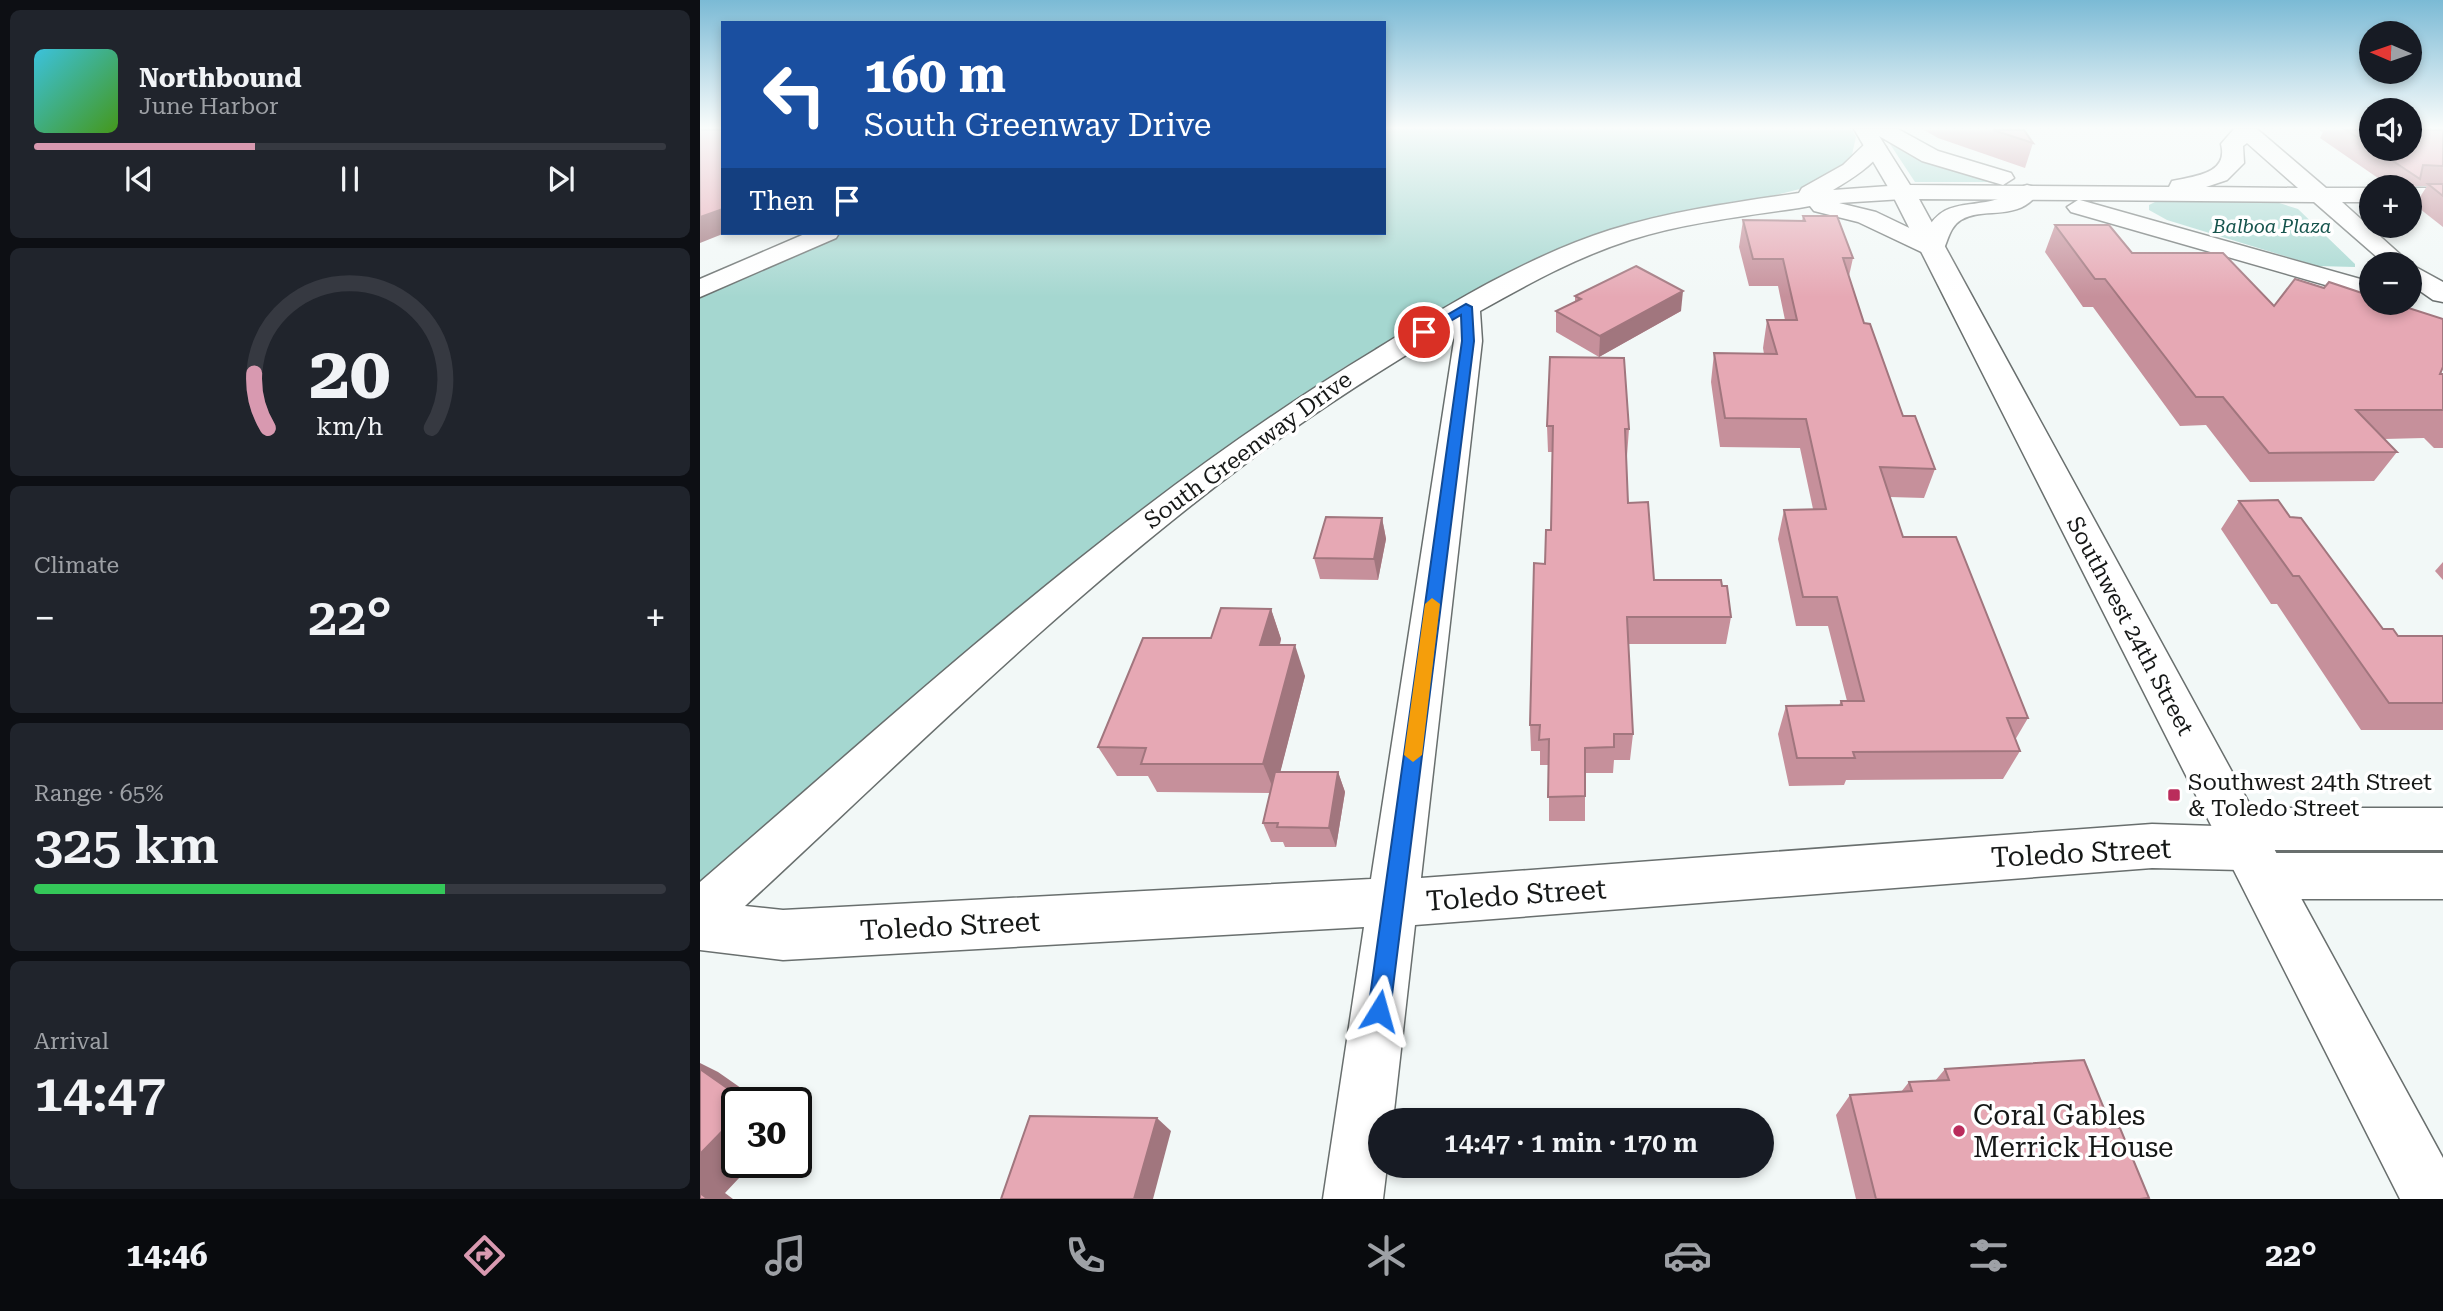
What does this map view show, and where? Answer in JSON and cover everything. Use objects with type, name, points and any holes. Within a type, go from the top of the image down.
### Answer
[{"type":"street","points":[[1796,201],[1826,185]]},
{"type":"street","name":"Southwest 24th Street","points":[[1899,185],[2432,1199]]},
{"type":"street","points":[[2045,185],[2081,193]]},
{"type":"street","points":[[2142,194],[2183,185]]},
{"type":"street","points":[[2309,185],[2386,252]]},
{"type":"street","name":"South Greenway Drive","points":[[700,914],[1021,628],[1160,512],[1317,396],[1466,307],[1535,270],[1622,234],[1796,201],[1903,192],[2027,192]]},
{"type":"street","points":[[1796,201],[1867,217],[1932,249],[1938,227],[1944,220],[1964,211],[2009,204],[2027,192],[2359,195]]},
{"type":"street","points":[[2027,192],[2359,287]]},
{"type":"street","points":[[2422,195],[2443,195]]},
{"type":"street","points":[[700,289],[822,235]]},
{"type":"street","points":[[2422,280],[2443,294]]},
{"type":"street","points":[[1353,1199],[1468,341],[1466,307]]},
{"type":"street","points":[[2422,307],[2443,313]]},
{"type":"street","name":"Toledo Street","points":[[2249,851],[2443,829]]},
{"type":"street","name":"Toledo Street","points":[[700,926],[783,935],[1307,905],[1394,903],[2138,847],[2249,851],[2443,876]]},
{"type":"green space","points":[[1386,185],[1810,185],[1558,250],[1502,275],[1343,368],[1265,421],[1167,494],[700,892],[700,295],[836,235],[1386,235]]},
{"type":"green space","name":"Balboa Plaza","points":[[2273,201],[2298,209],[2355,264],[2355,267],[2317,266],[2167,220],[2149,210],[2149,205],[2155,202]]},
{"type":"building","points":[[700,185],[721,185],[721,210],[700,217]]},
{"type":"building","points":[[2429,185],[2443,185],[2443,196]]},
{"type":"building","points":[[1803,216],[1837,216],[1853,258],[1843,258],[1864,323],[1870,324],[1903,416],[1915,416],[1935,469],[1880,467],[1903,537],[1956,537],[2028,718],[2007,718],[2020,751],[1853,752],[1855,758],[1797,758],[1786,706],[1842,705],[1841,701],[1864,701],[1837,597],[1803,597],[1784,510],[1826,509],[1806,419],[1725,418],[1714,353],[1777,354],[1767,320],[1797,320],[1783,259],[1753,259],[1743,220],[1805,221]]},
{"type":"building","points":[[2055,225],[2109,225],[2132,253],[2223,253],[2274,306],[2295,279],[2324,288],[2329,282],[2359,292],[2359,315],[2422,315],[2422,312],[2443,319],[2443,367],[2440,374],[2443,374],[2443,410],[2356,410],[2397,452],[2269,453],[2223,397],[2196,397],[2105,279],[2095,279]]},
{"type":"building","points":[[1636,266],[1683,291],[1600,336],[1556,311],[1581,299],[1575,296]]},
{"type":"building","points":[[1550,357],[1624,358],[1629,429],[1625,429],[1628,503],[1648,502],[1654,580],[1721,580],[1722,586],[1727,586],[1731,617],[1627,617],[1633,734],[1614,734],[1614,747],[1585,748],[1585,796],[1548,797],[1549,739],[1539,740],[1540,725],[1530,725],[1534,563],[1545,564],[1546,530],[1551,530],[1553,426],[1547,426]]},
{"type":"building","points":[[2278,500],[2290,517],[2301,518],[2383,629],[2393,629],[2398,636],[2443,636],[2443,703],[2389,703],[2299,576],[2293,576],[2239,501]]},
{"type":"building","points":[[1326,517],[1382,518],[1374,559],[1314,558]]},
{"type":"building","points":[[1221,608],[1271,609],[1260,645],[1295,645],[1263,764],[1141,764],[1146,748],[1098,747],[1143,638],[1211,638]]},
{"type":"building","points":[[1275,772],[1338,772],[1329,828],[1277,827],[1278,823],[1263,823]]},
{"type":"building","name":"Coral Gables Merrick House","points":[[2084,1060],[2112,1128],[2120,1128],[2149,1198],[1876,1199],[1850,1095],[1912,1091],[1909,1082],[1949,1080],[1945,1069]]},
{"type":"building","points":[[700,1069],[726,1087],[721,1087],[721,1132],[700,1154]]},
{"type":"building","points":[[1030,1116],[1157,1118],[1134,1199],[1001,1199]]},
{"type":"slow traffic","points":[[1413,755],[1432,604]]},
{"type":"place","name":"Southwest 24th Street & Toledo Street","points":[[2174,795]]},
{"type":"place","name":"Coral Gables Merrick House","points":[[1959,1131]]},
{"type":"route","points":[[1379,1011],[1468,341],[1466,307],[1424,332]]}]
